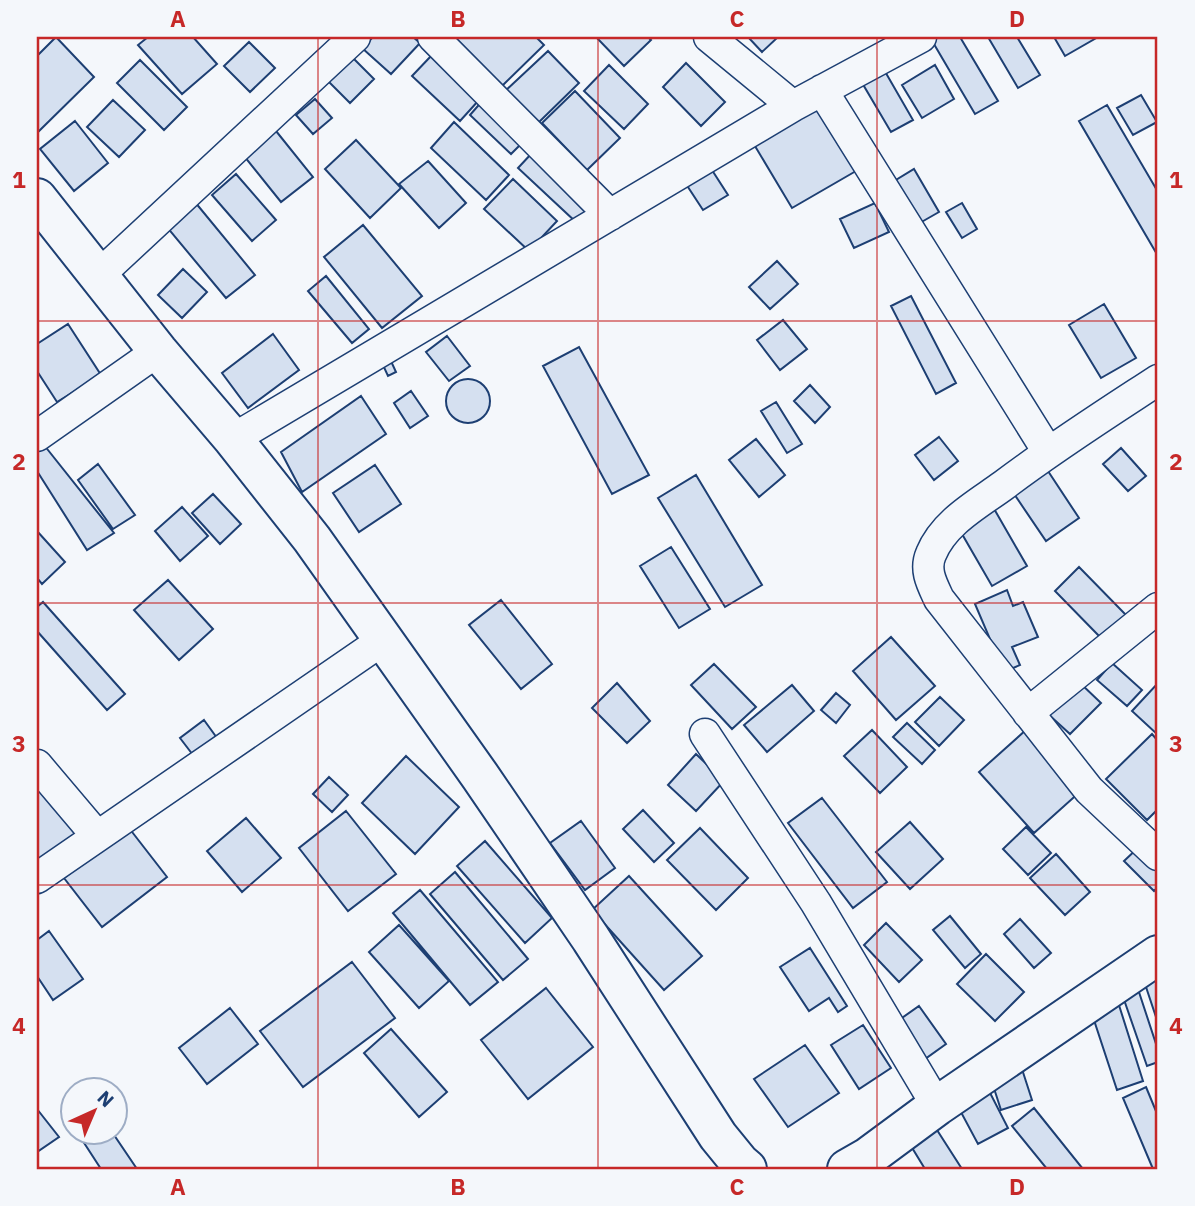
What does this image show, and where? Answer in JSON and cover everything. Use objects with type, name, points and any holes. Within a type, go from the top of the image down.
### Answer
[{"type":"main road","points":[[39,204],[312,539],[480,776],[591,939],[718,1136],[747,1169]]},
{"type":"main road","points":[[847,1169],[1158,955]]},
{"type":"street","points":[[98,276],[355,37]]},
{"type":"street","points":[[433,37],[610,215]]},
{"type":"street","points":[[709,37],[793,106]]},
{"type":"street","points":[[233,439],[793,106],[921,37]]},
{"type":"street","points":[[822,90],[1048,452]]},
{"type":"street","points":[[37,436],[158,351]]},
{"type":"street","points":[[1158,380],[1048,452],[956,520],[939,539],[930,557],[928,576],[939,599],[1089,790],[1158,855]]},
{"type":"street","points":[[1028,713],[1158,608]]},
{"type":"street","points":[[37,878],[383,640]]},
{"type":"street","points":[[705,734],[816,903],[937,1106]]},
{"type":"street","points":[[37,765],[97,836]]},
{"type":"building","points":[[56,37],[94,77],[38,132],[37,56]]},
{"type":"building","points":[[148,37],[193,37],[217,64],[182,94],[138,45]]},
{"type":"building","points":[[373,37],[413,37],[420,43],[391,74],[362,48]]},
{"type":"building","points":[[454,37],[536,37],[544,45],[502,86]]},
{"type":"building","points":[[596,37],[648,37],[651,40],[624,66]]},
{"type":"building","points":[[748,37],[778,37],[762,52]]},
{"type":"building","points":[[960,37],[998,101],[975,114],[931,39]]},
{"type":"building","points":[[988,37],[1017,37],[1040,75],[1018,88]]},
{"type":"building","points":[[1054,37],[1098,37],[1065,56]]},
{"type":"building","points":[[249,42],[275,68],[250,92],[224,66]]},
{"type":"building","points":[[548,51],[579,83],[536,125],[504,92]]},
{"type":"building","points":[[347,52],[374,79],[350,103],[324,77]]},
{"type":"building","points":[[432,55],[479,100],[460,121],[412,76]]},
{"type":"building","points":[[140,60],[187,107],[164,130],[117,83]]},
{"type":"building","points":[[686,63],[725,102],[701,126],[663,87]]},
{"type":"building","points":[[609,65],[648,104],[624,129],[584,91]]},
{"type":"building","points":[[935,65],[954,99],[922,118],[902,85]]},
{"type":"building","points":[[883,68],[913,120],[891,132],[861,81]]},
{"type":"building","points":[[575,91],[620,138],[587,170],[542,123]]},
{"type":"building","points":[[1141,95],[1157,122],[1133,135],[1117,108]]},
{"type":"building","points":[[315,99],[332,118],[313,134],[296,115]]},
{"type":"building","points":[[484,99],[526,139],[511,154],[470,115]]},
{"type":"building","points":[[113,100],[145,130],[119,157],[87,127]]},
{"type":"building","points":[[816,103],[856,171],[792,208],[752,141]]},
{"type":"building","points":[[1107,105],[1158,192],[1158,256],[1079,121]]},
{"type":"building","points":[[75,121],[108,163],[74,191],[40,149]]},
{"type":"building","points":[[454,122],[509,175],[486,200],[431,148]]},
{"type":"building","points":[[272,126],[313,177],[281,202],[240,151]]},
{"type":"building","points":[[356,140],[401,188],[370,218],[325,169]]},
{"type":"building","points":[[532,153],[591,209],[577,223],[518,168]]},
{"type":"building","points":[[428,161],[466,203],[439,228],[399,184]]},
{"type":"building","points":[[710,167],[728,195],[703,210],[686,184]]},
{"type":"building","points":[[914,169],[939,212],[911,228],[886,186]]},
{"type":"building","points":[[236,174],[276,220],[252,241],[212,195]]},
{"type":"building","points":[[513,179],[557,221],[529,251],[484,209]]},
{"type":"building","points":[[190,196],[255,275],[226,298],[161,220]]},
{"type":"building","points":[[875,203],[889,232],[854,248],[840,219]]},
{"type":"building","points":[[962,203],[977,229],[962,238],[946,212]]},
{"type":"building","points":[[363,225],[422,296],[382,328],[324,257]]},
{"type":"building","points":[[777,261],[798,284],[770,309],[749,287]]},
{"type":"building","points":[[183,269],[207,292],[182,318],[158,295]]},
{"type":"building","points":[[326,276],[369,329],[352,343],[308,291]]},
{"type":"building","points":[[911,296],[956,383],[936,394],[891,306]]},
{"type":"building","points":[[1104,304],[1136,358],[1101,378],[1069,325]]},
{"type":"building","points":[[783,320],[807,349],[780,370],[757,340]]},
{"type":"building","points":[[68,324],[101,375],[57,402],[37,371],[37,344]]},
{"type":"building","points":[[273,334],[299,370],[248,408],[222,373]]},
{"type":"building","points":[[447,336],[470,366],[449,381],[426,352]]},
{"type":"building","points":[[579,347],[649,475],[612,494],[543,366]]},
{"type":"building","points":[[390,359],[396,372],[388,376],[382,363]]},
{"type":"building","points":[[468,379],[483,386],[490,401],[483,416],[468,423],[453,416],[446,401],[453,386]]},
{"type":"building","points":[[810,385],[830,407],[815,423],[794,401]]},
{"type":"building","points":[[411,391],[428,416],[410,428],[394,403]]},
{"type":"building","points":[[361,396],[386,434],[302,492],[281,452]]},
{"type":"building","points":[[776,402],[802,444],[787,453],[761,411]]},
{"type":"building","points":[[939,437],[958,461],[934,480],[915,455]]},
{"type":"building","points":[[756,439],[785,475],[759,497],[729,460]]},
{"type":"building","points":[[44,445],[114,533],[87,550],[37,471],[37,449]]},
{"type":"building","points":[[1121,448],[1146,476],[1128,491],[1103,464]]},
{"type":"building","points":[[98,464],[135,515],[113,529],[78,480]]},
{"type":"building","points":[[375,465],[401,504],[359,532],[333,493]]},
{"type":"building","points":[[1044,465],[1079,518],[1046,541],[1010,488]]},
{"type":"building","points":[[696,475],[762,585],[725,607],[658,498]]},
{"type":"building","points":[[213,494],[241,524],[220,544],[192,513]]},
{"type":"building","points":[[182,507],[208,536],[180,561],[155,531]]},
{"type":"building","points":[[993,507],[1027,566],[992,586],[958,527]]},
{"type":"building","points":[[37,531],[65,562],[42,584],[37,578]]},
{"type":"building","points":[[671,547],[710,609],[679,628],[640,566]]},
{"type":"building","points":[[1079,567],[1126,615],[1102,639],[1055,591]]},
{"type":"building","points":[[168,580],[213,629],[179,660],[134,610]]},
{"type":"building","points":[[1007,590],[1013,606],[1023,602],[1038,637],[1012,647],[1020,665],[1004,672],[975,604]]},
{"type":"building","points":[[501,600],[552,664],[521,689],[469,625]]},
{"type":"building","points":[[43,602],[125,694],[107,710],[37,631],[37,607]]},
{"type":"building","points":[[891,637],[935,686],[896,720],[853,671]]},
{"type":"building","points":[[1112,663],[1142,690],[1127,706],[1097,680]]},
{"type":"building","points":[[714,664],[756,707],[732,729],[691,685]]},
{"type":"building","points":[[1079,682],[1101,703],[1070,734],[1048,714]]},
{"type":"building","points":[[617,683],[650,721],[627,743],[592,708]]},
{"type":"building","points":[[1158,683],[1158,735],[1132,711]]},
{"type":"building","points":[[792,685],[814,711],[767,752],[744,725]]},
{"type":"building","points":[[836,693],[850,705],[836,723],[821,710]]},
{"type":"building","points":[[940,697],[964,720],[939,746],[915,722]]},
{"type":"building","points":[[204,720],[217,738],[193,755],[180,738]]},
{"type":"building","points":[[907,723],[935,750],[922,764],[893,737]]},
{"type":"building","points":[[1027,729],[1082,790],[1034,833],[979,772]]},
{"type":"building","points":[[872,730],[907,767],[880,793],[844,756]]},
{"type":"building","points":[[1152,734],[1158,741],[1158,809],[1147,820],[1106,779]]},
{"type":"building","points":[[696,754],[724,781],[696,811],[668,785]]},
{"type":"building","points":[[406,756],[459,807],[415,854],[362,803]]},
{"type":"building","points":[[37,774],[80,835],[37,866]]},
{"type":"building","points":[[329,777],[348,795],[332,812],[313,794]]},
{"type":"building","points":[[822,798],[887,882],[853,908],[788,823]]},
{"type":"building","points":[[643,810],[674,843],[654,862],[623,829]]},
{"type":"building","points":[[346,811],[396,874],[348,911],[299,848]]},
{"type":"building","points":[[246,818],[281,858],[242,892],[207,851]]},
{"type":"building","points":[[581,821],[615,868],[585,890],[550,843]]},
{"type":"building","points":[[910,822],[943,859],[910,889],[876,852]]},
{"type":"building","points":[[1026,827],[1051,853],[1028,875],[1003,849]]},
{"type":"building","points":[[129,828],[167,877],[102,927],[64,878]]},
{"type":"building","points":[[700,828],[748,878],[716,910],[667,860]]},
{"type":"building","points":[[485,841],[552,918],[525,943],[457,866]]},
{"type":"building","points":[[1141,845],[1158,863],[1158,887],[1154,891],[1124,861]]},
{"type":"building","points":[[1056,854],[1090,892],[1065,915],[1030,878]]},
{"type":"building","points":[[455,872],[528,959],[503,980],[430,894]]},
{"type":"building","points":[[629,876],[702,956],[664,990],[592,910]]},
{"type":"building","points":[[420,890],[498,982],[470,1005],[393,913]]},
{"type":"building","points":[[950,916],[981,954],[965,968],[933,930]]},
{"type":"building","points":[[1020,919],[1051,953],[1034,968],[1004,934]]},
{"type":"building","points":[[886,923],[922,960],[899,982],[864,945]]},
{"type":"building","points":[[399,925],[449,981],[419,1008],[369,952]]},
{"type":"building","points":[[49,931],[83,979],[53,1000],[37,976],[37,940]]},
{"type":"building","points":[[810,948],[847,1006],[838,1012],[829,998],[809,1011],[780,967]]},
{"type":"building","points":[[986,954],[1024,992],[995,1021],[957,984]]},
{"type":"building","points":[[352,962],[395,1018],[303,1087],[260,1031]]},
{"type":"building","points":[[1158,970],[1158,1023],[1142,975]]},
{"type":"building","points":[[1137,986],[1158,1050],[1158,1062],[1147,1066],[1121,991]]},
{"type":"building","points":[[546,988],[593,1047],[528,1099],[481,1040]]},
{"type":"building","points":[[1118,1002],[1143,1081],[1117,1090],[1091,1011]]},
{"type":"building","points":[[919,1006],[946,1044],[925,1059],[899,1020]]},
{"type":"building","points":[[230,1008],[258,1044],[207,1084],[179,1048]]},
{"type":"building","points":[[863,1025],[891,1068],[859,1089],[831,1045]]},
{"type":"building","points":[[391,1029],[447,1092],[419,1117],[364,1053]]},
{"type":"building","points":[[805,1045],[839,1093],[788,1127],[754,1079]]},
{"type":"building","points":[[1021,1066],[1032,1100],[1001,1110],[990,1076]]},
{"type":"building","points":[[986,1085],[1008,1128],[978,1144],[955,1101]]},
{"type":"building","points":[[1146,1087],[1158,1116],[1158,1166],[1153,1169],[1123,1098]]},
{"type":"building","points":[[1034,1108],[1083,1169],[1047,1169],[1012,1126]]},
{"type":"building","points":[[37,1109],[59,1137],[37,1152]]},
{"type":"building","points":[[937,1130],[962,1169],[925,1169],[911,1146]]},
{"type":"building","points":[[86,1146],[121,1146],[137,1169],[101,1169]]}]
